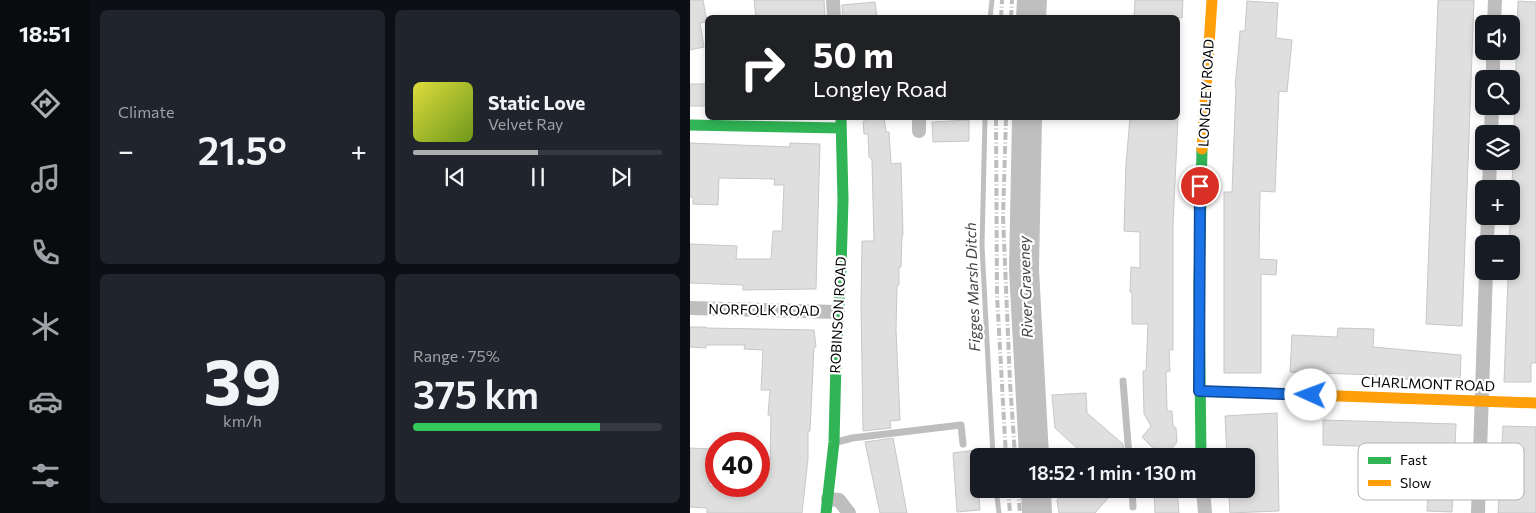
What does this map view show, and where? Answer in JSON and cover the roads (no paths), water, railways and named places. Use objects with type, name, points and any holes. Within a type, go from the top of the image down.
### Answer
[{"type":"street","points":[[833,0],[834,15]]},
{"type":"street","name":"LONGLEY ROAD","points":[[1201,448],[1199,391],[1200,186],[1212,0]]},
{"type":"street","points":[[1494,15],[1495,0]]},
{"type":"street","points":[[690,125],[841,123]]},
{"type":"street","name":"ROBINSON ROAD","points":[[827,506],[834,442],[843,200],[841,123]]},
{"type":"street","points":[[1480,443],[1486,280]]},
{"type":"street","name":"NORFOLK ROAD","points":[[690,308],[838,312]]},
{"type":"street","name":"CHARLMONT ROAD","points":[[1199,391],[1536,403]]},
{"type":"street","points":[[1204,498],[1205,513]]},
{"type":"street","points":[[827,506],[839,500],[849,513]]},
{"type":"street","points":[[1478,500],[1478,513]]},
{"type":"lane","points":[[1123,381],[1129,448]]},
{"type":"lane","points":[[834,442],[852,438],[961,425],[963,444]]},
{"type":"lane","points":[[1133,498],[1133,506]]},
{"type":"waterway","name":"Figges Marsh Ditch","points":[[990,15],[992,0]]},
{"type":"waterway","name":"River Graveney","points":[[1031,15],[1032,0]]},
{"type":"waterway","name":"Figges Marsh Ditch","points":[[985,120],[982,246],[993,448]]},
{"type":"waterway","name":"River Graveney","points":[[1027,120],[1024,269],[1034,448]]},
{"type":"waterway","name":"Figges Marsh Ditch","points":[[997,498],[999,513]]},
{"type":"waterway","name":"River Graveney","points":[[1036,498],[1037,513]]},
{"type":"railway","points":[[1001,15],[1002,0]]},
{"type":"railway","points":[[1011,15],[1012,0]]},
{"type":"railway","points":[[996,120],[997,295],[1006,448]]},
{"type":"railway","points":[[1006,120],[1003,217],[1014,448]]},
{"type":"railway","points":[[1009,498],[1010,513]]},
{"type":"railway","points":[[1019,498],[1020,513]]}]
